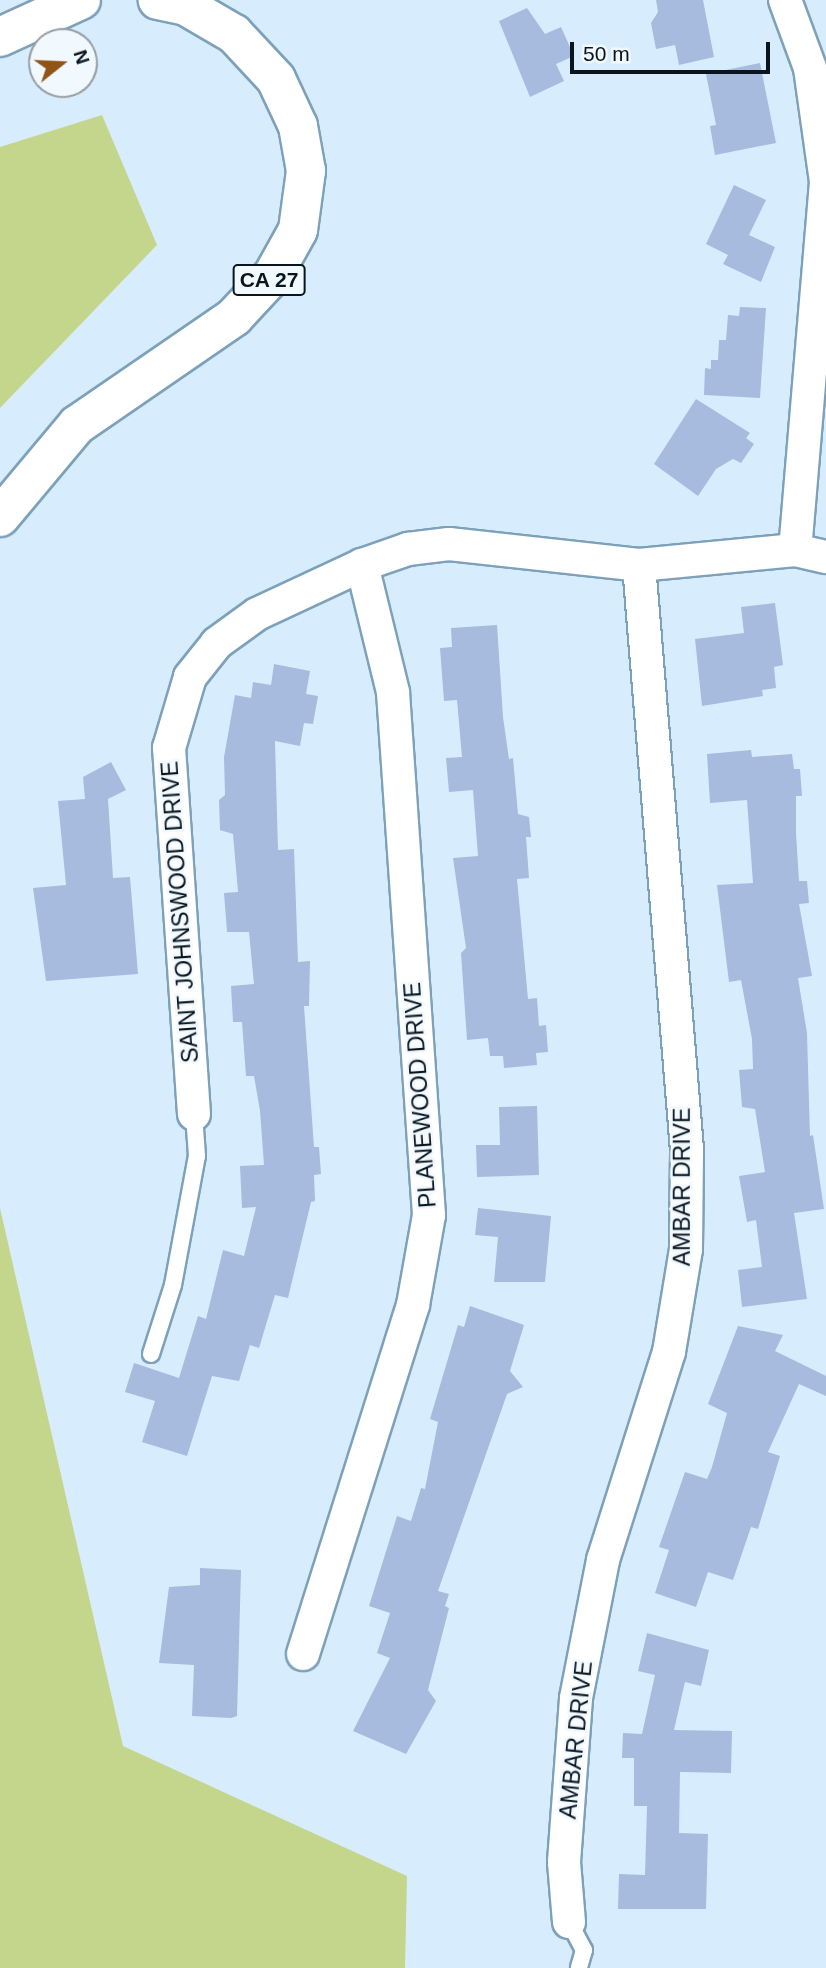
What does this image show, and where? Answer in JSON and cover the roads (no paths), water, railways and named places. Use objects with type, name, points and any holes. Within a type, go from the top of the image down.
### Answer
[{"type":"main road","points":[[0,37],[81,0]]},
{"type":"main road","name":"CA 27","points":[[0,516],[78,425],[234,317],[273,275],[298,230],[306,171],[298,126],[276,79],[234,34],[186,6],[158,0]]},
{"type":"street","points":[[785,0],[810,68],[826,182],[795,550]]},
{"type":"street","name":"SAINT JOHNSWOOD DRIVE","points":[[194,1114],[169,748],[178,709],[190,677],[217,643],[257,614],[362,565],[408,549],[449,544],[639,565],[795,550],[826,557]]},
{"type":"street","name":"PLANEWOOD DRIVE","points":[[303,1654],[413,1305],[429,1215],[393,692],[362,565]]},
{"type":"street","name":"AMBAR DRIVE","points":[[569,1922],[564,1862],[576,1698],[603,1560],[669,1352],[685,1250],[687,1150],[639,565]]},
{"type":"lane","points":[[151,1354],[173,1285],[197,1156],[194,1114]]},
{"type":"lane","points":[[569,1922],[583,1950],[579,1968]]}]
